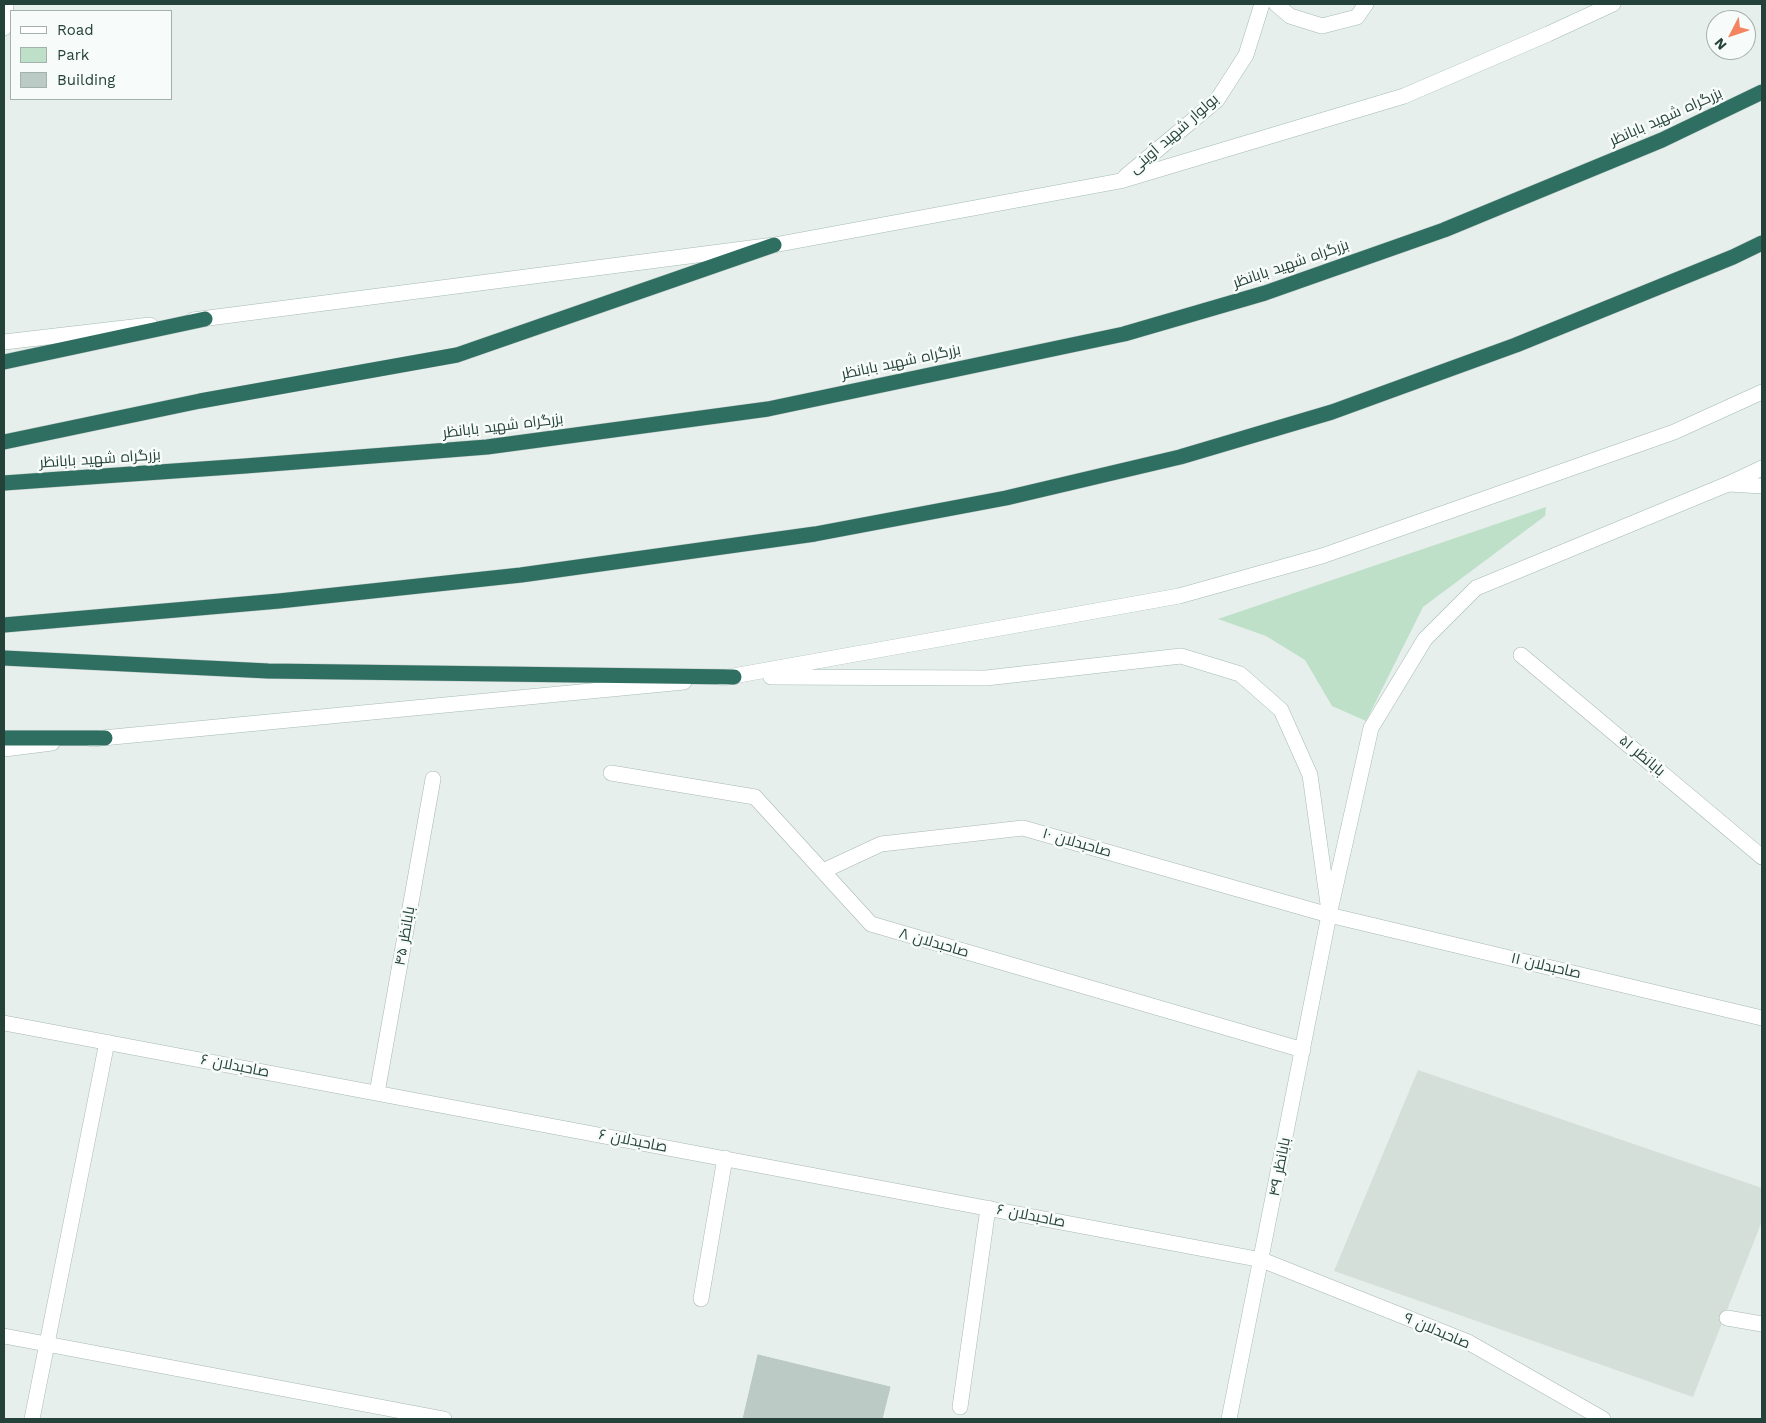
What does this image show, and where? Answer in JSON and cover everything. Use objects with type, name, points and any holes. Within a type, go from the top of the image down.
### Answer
[{"type":"highway","name":"بزرگراه شهید بابانظر","points":[[4,483],[497,446],[768,409],[1124,334],[1265,293],[1444,230],[1662,140],[1762,92]]},
{"type":"highway","points":[[4,625],[279,601],[521,576],[816,534],[1006,498],[1180,457],[1332,412],[1516,345],[1733,257],[1762,243]]},
{"type":"highway","points":[[4,442],[200,401],[457,355],[774,245]]},
{"type":"highway","points":[[4,362],[205,319]]},
{"type":"highway","points":[[4,658],[268,671],[734,677]]},
{"type":"highway","points":[[4,738],[105,738]]},
{"type":"street","points":[[4,28],[6,4]]},
{"type":"street","name":"بولوار شهید آوینی","points":[[1120,181],[1217,100],[1246,55],[1262,4]]},
{"type":"street","points":[[1276,4],[1290,16],[1322,26],[1357,17],[1366,4]]},
{"type":"street","points":[[4,342],[205,319],[774,245],[1120,181],[1404,96],[1613,4]]},
{"type":"street","points":[[4,749],[734,677],[1179,596],[1322,556],[1674,432],[1762,392]]},
{"type":"street","name":"بابانظر ۴۹","points":[[1229,1419],[1329,915],[1371,728],[1425,640],[1476,588],[1728,484],[1762,468]]},
{"type":"street","points":[[1728,484],[1762,486]]},
{"type":"street","name":"بابانظر ۵۱","points":[[1521,655],[1762,857]]},
{"type":"street","points":[[734,677],[986,678],[1181,656],[1240,674],[1281,710],[1310,775],[1329,915]]},
{"type":"street","name":"صاحبدلان ۸","points":[[611,773],[755,796],[871,924],[1302,1050]]},
{"type":"street","name":"بابانظر ۴۵","points":[[377,1093],[433,780]]},
{"type":"street","name":"صاحبدلان ۱۰","points":[[823,871],[881,844],[1024,828],[1329,915]]},
{"type":"street","name":"صاحبدلان ۱۱","points":[[1329,915],[1762,1018]]},
{"type":"street","name":"صاحبدلان ۶","points":[[4,1023],[1262,1260]]},
{"type":"street","points":[[32,1419],[106,1042]]},
{"type":"street","points":[[700,1299],[725,1158]]},
{"type":"street","points":[[960,1407],[988,1208]]},
{"type":"street","name":"صاحبدلان ۹","points":[[1262,1260],[1468,1342],[1603,1419]]},
{"type":"street","points":[[1727,1318],[1762,1324]]},
{"type":"street","points":[[4,1336],[384,1414],[444,1419]]},
{"type":"shaded area","points":[[1418,1070],[1762,1188],[1762,1221],[1693,1397],[1334,1271]]},
{"type":"green space","points":[[1546,507],[1545,516],[1423,607],[1366,721],[1332,706],[1305,660],[1266,636],[1218,619]]},
{"type":"building","points":[[758,1355],[890,1387],[882,1419],[743,1419]]}]
